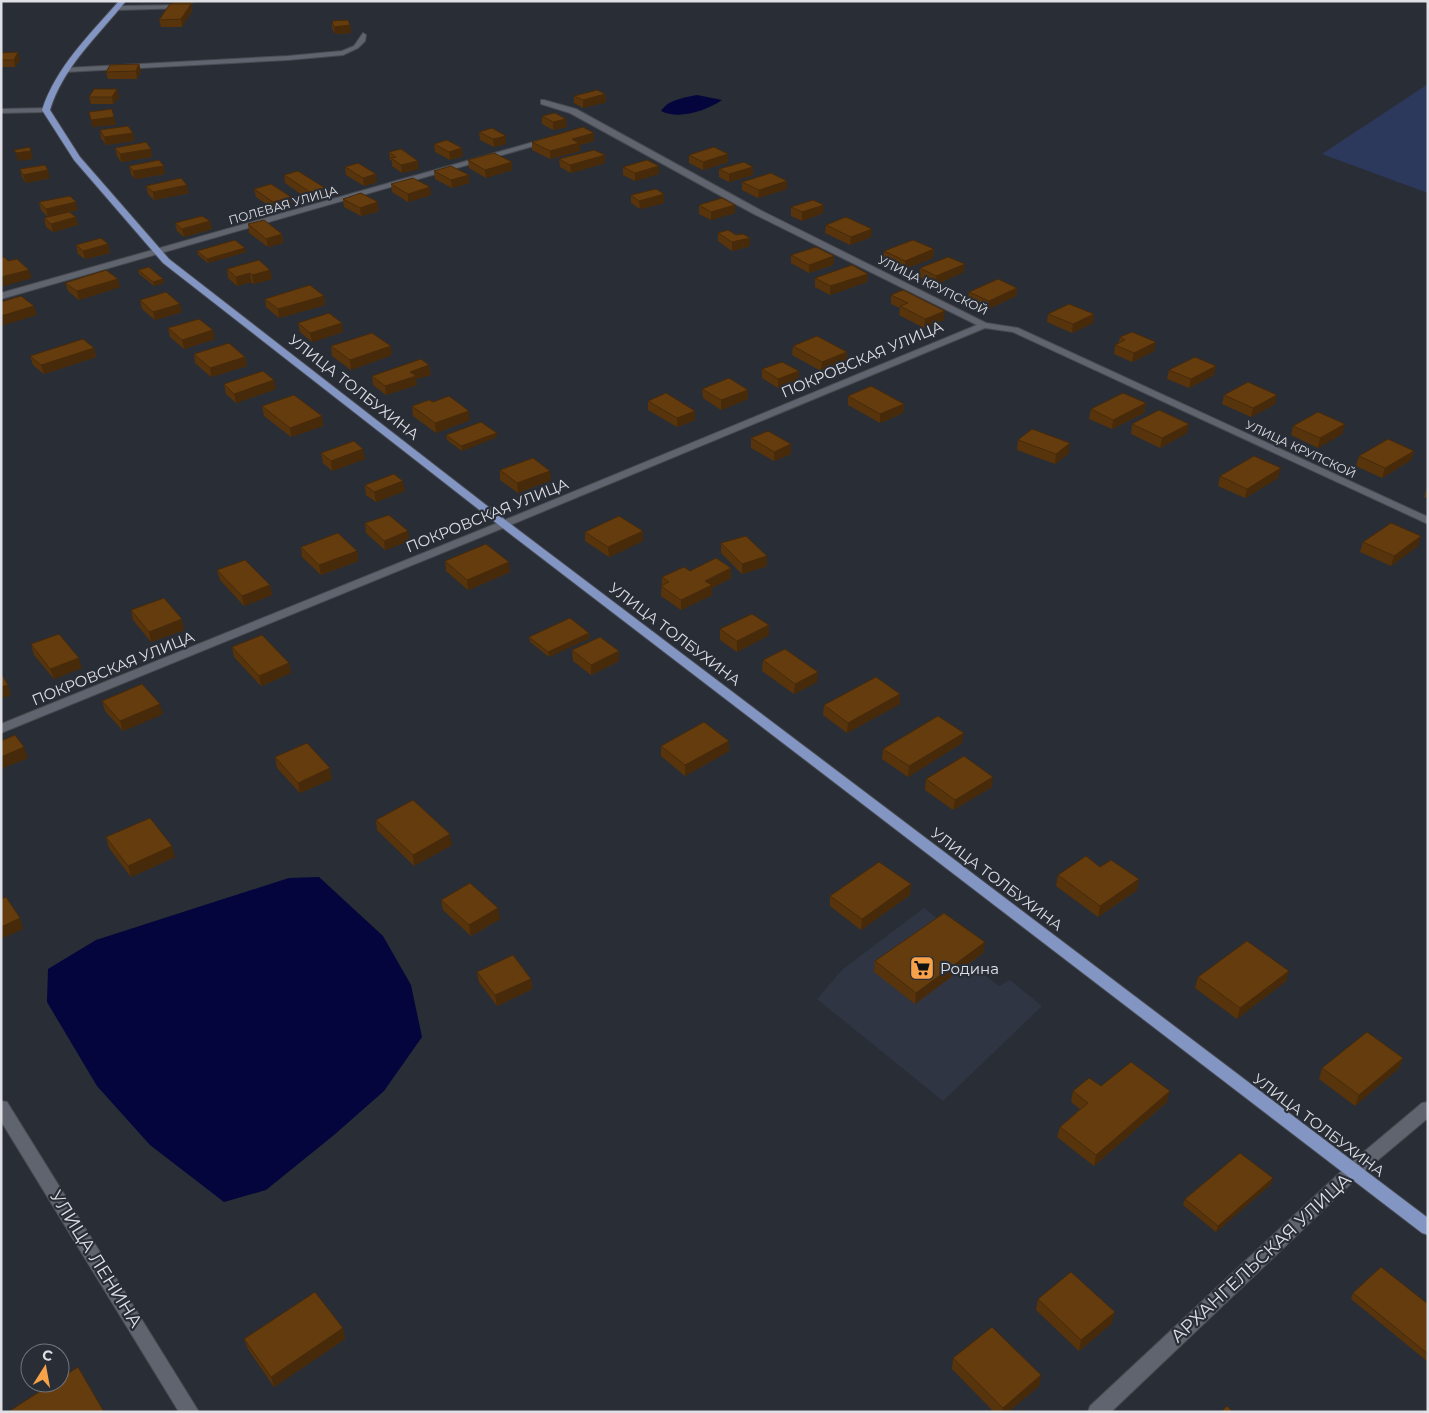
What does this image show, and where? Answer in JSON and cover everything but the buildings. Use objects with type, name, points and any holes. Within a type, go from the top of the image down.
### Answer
[{"type":"main road","points":[[46,110],[50,97],[66,70],[123,1]]},
{"type":"main road","name":"УЛИЦА ТОЛБУХИНА","points":[[46,110],[77,158],[166,261],[504,524],[1428,1228]]},
{"type":"street","points":[[117,8],[185,7]]},
{"type":"street","points":[[66,70],[288,58],[343,53],[356,47],[362,41],[362,35]]},
{"type":"street","name":"УЛИЦА КРУПСКОЙ","points":[[544,102],[573,111],[757,212],[984,325],[1015,330],[1428,521]]},
{"type":"street","points":[[1,111],[46,110]]},
{"type":"street","points":[[589,129],[599,126]]},
{"type":"street","name":"ПОЛЕВАЯ УЛИЦА","points":[[1,296],[560,137]]},
{"type":"street","name":"ПОКРОВСКАЯ УЛИЦА","points":[[1,729],[504,524],[984,325]]},
{"type":"street","name":"УЛИЦА ЛЕНИНА","points":[[1,1107],[190,1412]]},
{"type":"street","name":"АРХАНГЕЛЬСКАЯ УЛИЦА","points":[[1097,1412],[1353,1171],[1428,1108]]},
{"type":"shaded area","points":[[1428,84],[1428,193],[1322,154]]},
{"type":"shaded area","points":[[697,95],[722,100],[708,108],[692,113],[676,115],[661,111],[672,101]]},
{"type":"shaded area","points":[[319,877],[383,936],[411,985],[422,1037],[384,1091],[334,1135],[266,1190],[224,1202],[150,1145],[97,1086],[47,1002],[48,969],[96,940],[289,878]]},
{"type":"shaded area","points":[[924,908],[983,953],[970,964],[999,986],[1010,980],[1042,1006],[943,1101],[817,999],[843,969]]},
{"type":"place","name":"Родина","points":[[922,968]]}]
